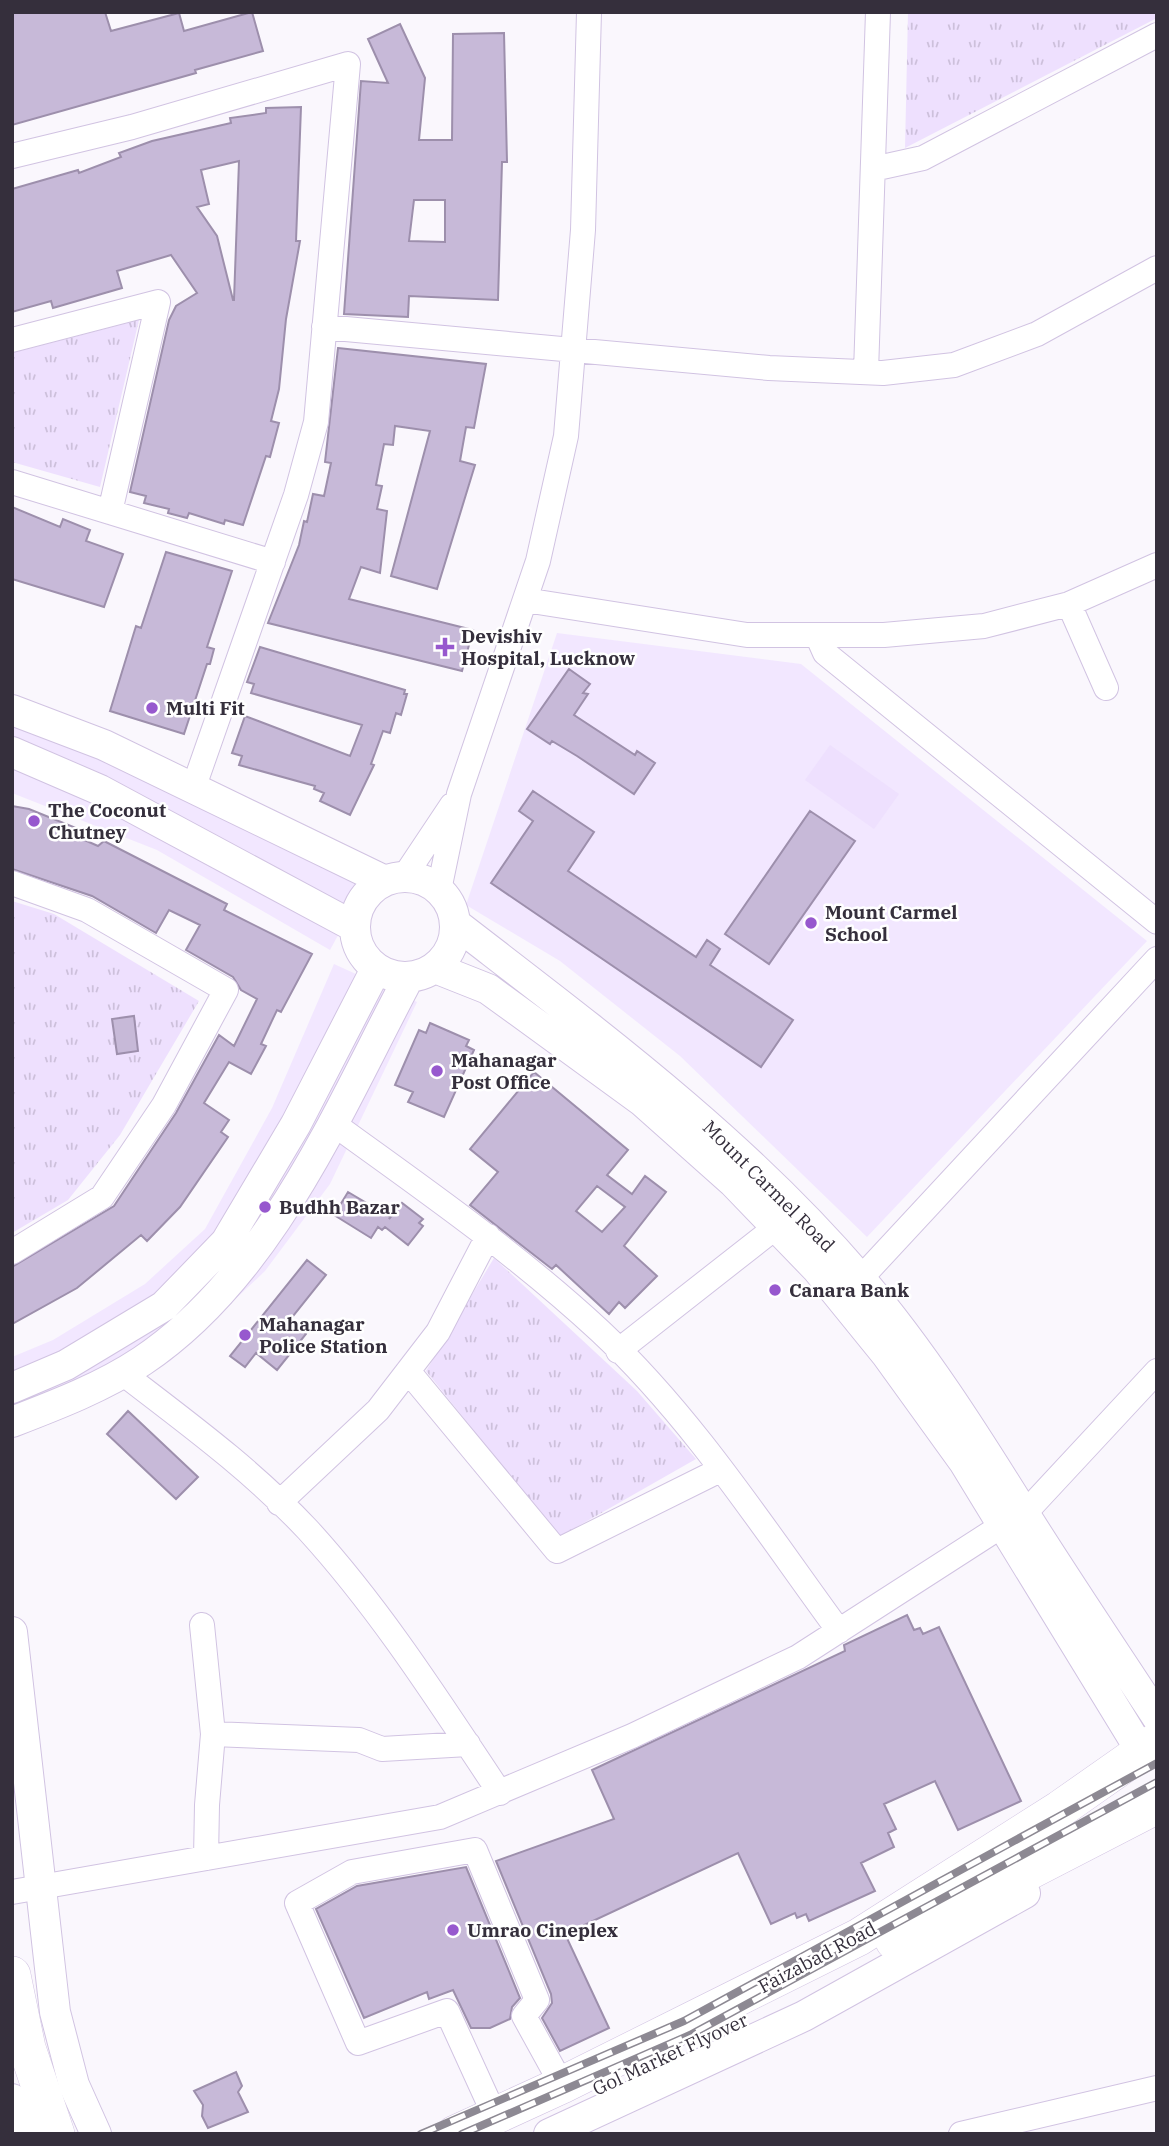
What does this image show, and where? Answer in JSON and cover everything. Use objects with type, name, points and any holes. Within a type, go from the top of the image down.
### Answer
[{"type":"main road","name":"Faizabad Road","points":[[455,2134],[492,2124],[562,2085],[859,1937],[1060,1809],[1149,1746]]},
{"type":"main road","points":[[1109,1831],[1157,1805]]},
{"type":"main road","name":"Gol Market Flyover","points":[[492,2124],[652,2064],[1109,1831]]},
{"type":"main road","points":[[12,1975],[27,2048],[56,2134]]},
{"type":"street","points":[[439,890],[459,794],[538,561],[566,436],[583,230],[589,12]]},
{"type":"street","points":[[866,372],[878,12]]},
{"type":"street","points":[[873,169],[923,158],[1157,35]]},
{"type":"street","points":[[12,156],[132,127],[348,64],[316,422],[296,495],[194,789]]},
{"type":"street","points":[[324,327],[769,368],[866,372],[954,365],[1037,334],[1157,268]]},
{"type":"street","points":[[12,340],[158,302],[110,512]]},
{"type":"street","points":[[12,482],[273,562]]},
{"type":"street","points":[[525,600],[747,635],[884,635],[984,625],[1069,604],[1157,565]]},
{"type":"street","points":[[1069,604],[1106,688]]},
{"type":"street","points":[[817,635],[825,653],[1157,922]]},
{"type":"street","points":[[12,710],[104,745],[194,789],[395,879],[424,881],[439,890],[451,906],[456,924],[451,949],[422,973],[253,1256],[191,1321],[142,1361],[63,1402],[12,1422]]},
{"type":"street","points":[[12,752],[100,790],[355,927]]},
{"type":"street","points":[[459,794],[395,879],[369,892],[359,909],[355,927],[360,951],[376,969],[393,976],[422,973],[488,989],[578,1052],[653,1110],[733,1182],[776,1227],[851,1289],[1157,959]]},
{"type":"street","points":[[12,883],[87,910],[226,990],[164,1105],[102,1197],[12,1252]]},
{"type":"street","name":"Mount Carmel Road","points":[[456,924],[645,1070],[712,1129],[798,1212],[851,1289],[965,1421],[1014,1519],[1157,1717]]},
{"type":"street","points":[[12,1388],[66,1365],[164,1306],[226,1242],[296,1124],[376,969]]},
{"type":"street","points":[[331,1122],[488,1236],[601,1332],[692,1432],[839,1631]]},
{"type":"street","points":[[618,1351],[776,1227]]},
{"type":"street","points":[[279,1503],[378,1410],[438,1332],[488,1236]]},
{"type":"street","points":[[408,1371],[557,1551],[720,1470]]},
{"type":"street","points":[[26,1890],[440,1816],[644,1731],[798,1657],[1014,1519],[1157,1371]]},
{"type":"street","points":[[121,1372],[238,1463],[308,1531],[403,1648],[500,1793]]},
{"type":"street","points":[[1014,1519],[1149,1746]]},
{"type":"street","points":[[202,1625],[213,1734],[206,1858]]},
{"type":"street","points":[[12,1632],[26,1890],[74,2085],[96,2134]]},
{"type":"street","points":[[213,1734],[359,1740],[382,1749],[468,1744]]},
{"type":"street","points":[[440,1816],[450,1855]]},
{"type":"street","points":[[549,2134],[804,2016],[1076,1864],[1109,1831]]},
{"type":"street","points":[[492,2124],[447,2011],[358,2043],[297,1903],[352,1872],[475,1850],[537,2000],[524,2016],[562,2085]]},
{"type":"street","points":[[961,2134],[1157,2088]]},
{"type":"street","points":[[12,2099],[24,2134]]},
{"type":"shaded area","name":"Mount Carmel School","points":[[557,633],[801,664],[1147,941],[867,1237],[680,1056],[560,961],[466,905]]},
{"type":"shaded area","points":[[12,706],[375,867],[330,950],[157,850],[12,793]]},
{"type":"shaded area","name":"Budhh Bazar","points":[[334,964],[417,1002],[330,1184],[265,1271],[170,1361],[26,1433],[12,1399],[12,1357],[53,1340],[145,1284],[205,1229],[272,1108]]},
{"type":"green space","points":[[908,12],[1157,12],[1157,18],[905,148]]},
{"type":"green space","points":[[139,320],[100,487],[12,462],[12,353]]},
{"type":"green space","points":[[830,745],[899,794],[874,829],[805,780]]},
{"type":"green space","points":[[12,901],[54,914],[199,1001],[120,1135],[68,1200],[12,1233]]},
{"type":"green space","points":[[494,1258],[637,1391],[696,1459],[559,1537],[426,1371]]},
{"type":"building","points":[[12,12],[105,12],[111,31],[179,13],[184,31],[252,12],[263,51],[195,70],[196,73],[12,125]]},
{"type":"building","points":[[400,24],[425,78],[419,140],[452,140],[453,34],[504,33],[507,162],[502,162],[498,300],[409,296],[408,317],[344,314],[361,81],[388,83],[368,39]],"holes":[[[414,200],[445,200],[445,242],[409,241]]]},
{"type":"building","points":[[301,107],[296,241],[300,241],[286,319],[279,389],[271,421],[279,423],[270,457],[266,456],[243,525],[225,520],[224,524],[189,513],[187,518],[168,513],[169,509],[144,503],[146,496],[130,492],[169,320],[176,306],[197,293],[171,255],[117,271],[122,288],[53,308],[51,301],[12,312],[12,189],[78,170],[79,173],[121,157],[119,153],[152,141],[231,123],[230,118],[266,113],[266,108]],"holes":[[[239,161],[234,300],[217,236],[197,207],[209,204],[201,170]]]},
{"type":"building","points":[[338,348],[486,364],[474,428],[466,427],[460,461],[475,465],[437,589],[391,576],[430,431],[395,426],[393,445],[384,444],[376,485],[382,486],[377,509],[387,511],[380,573],[361,567],[349,599],[473,630],[462,671],[268,623],[299,545],[313,494],[324,496],[331,463],[325,462]]},
{"type":"building","points":[[12,507],[60,527],[63,519],[90,530],[86,541],[123,554],[104,607],[12,579]]},
{"type":"building","points":[[166,552],[232,571],[207,647],[214,649],[210,664],[207,664],[184,734],[110,711],[136,626],[141,628]]},
{"type":"building","points":[[260,647],[405,690],[404,694],[407,694],[401,715],[396,713],[390,733],[383,731],[371,764],[374,765],[350,815],[320,801],[324,793],[314,789],[315,786],[239,765],[242,756],[232,753],[245,716],[350,756],[362,725],[251,693],[254,684],[247,682]]},
{"type":"building","points":[[569,669],[590,684],[583,693],[588,694],[574,715],[635,755],[637,751],[655,763],[634,794],[577,756],[552,741],[550,744],[527,729]]},
{"type":"building","points":[[533,791],[594,832],[568,871],[696,957],[707,940],[720,949],[710,965],[793,1020],[761,1067],[491,883],[533,821],[519,811]]},
{"type":"building","points":[[12,806],[29,809],[76,828],[73,835],[98,846],[104,841],[227,904],[224,910],[312,954],[281,1012],[277,1010],[261,1044],[266,1046],[251,1074],[229,1062],[204,1103],[229,1120],[221,1132],[228,1137],[180,1207],[147,1241],[141,1235],[77,1288],[12,1324],[12,1267],[114,1206],[176,1113],[219,1035],[234,1046],[257,999],[241,990],[233,977],[186,950],[200,925],[169,910],[156,933],[92,896],[12,869]]},
{"type":"building","points":[[810,811],[855,841],[769,964],[725,934]]},
{"type":"building","points":[[134,1016],[138,1051],[117,1054],[112,1019]]},
{"type":"building","points":[[430,1023],[469,1040],[466,1046],[474,1050],[444,1117],[408,1102],[413,1092],[395,1085],[419,1030],[426,1033]]},
{"type":"building","points":[[534,1072],[628,1150],[607,1175],[632,1194],[645,1176],[666,1192],[624,1246],[657,1276],[625,1308],[619,1302],[609,1314],[556,1265],[552,1269],[470,1205],[498,1172],[470,1149]],"holes":[[[597,1186],[625,1207],[602,1232],[576,1211]]]},
{"type":"building","points":[[348,1192],[390,1217],[389,1219],[402,1203],[423,1219],[419,1223],[423,1226],[408,1245],[385,1227],[382,1230],[378,1227],[371,1238],[334,1215]]},
{"type":"building","points":[[307,1260],[326,1275],[289,1321],[306,1334],[277,1370],[256,1353],[245,1367],[230,1356]]},
{"type":"building","points":[[128,1411],[198,1477],[176,1499],[107,1434]]},
{"type":"building","points":[[907,1615],[914,1630],[920,1628],[923,1634],[939,1627],[1021,1801],[958,1830],[935,1781],[884,1804],[896,1829],[888,1833],[894,1847],[861,1863],[875,1891],[809,1921],[806,1914],[797,1918],[795,1913],[771,1924],[738,1853],[565,1934],[609,2028],[560,2051],[542,2018],[552,2003],[551,1994],[496,1861],[614,1819],[592,1770],[845,1651],[844,1645]]},
{"type":"building","points":[[466,1867],[520,1998],[512,2007],[510,2019],[490,2028],[471,2028],[453,1990],[429,1999],[427,1992],[364,2018],[316,1909],[357,1886]]},
{"type":"building","points":[[236,2072],[242,2086],[238,2092],[248,2112],[208,2128],[202,2116],[203,2105],[194,2091]]},
{"type":"railway","points":[[421,2134],[684,2021],[1157,1763]]},
{"type":"railway","points":[[462,2134],[690,2035],[1157,1782]]},
{"type":"place","name":"Devishiv Hospital, Lucknow","points":[[445,647]]},
{"type":"place","name":"Multi Fit","points":[[152,708]]},
{"type":"place","name":"The Coconut Chutney","points":[[34,821]]},
{"type":"place","name":"Mount Carmel School","points":[[811,923]]},
{"type":"place","name":"Mahanagar Post Office","points":[[437,1071]]},
{"type":"place","name":"Budhh Bazar","points":[[265,1207]]},
{"type":"place","name":"Canara Bank","points":[[775,1290]]},
{"type":"place","name":"Mahanagar Police Station","points":[[245,1335]]},
{"type":"place","name":"Umrao Cineplex","points":[[453,1930]]}]
